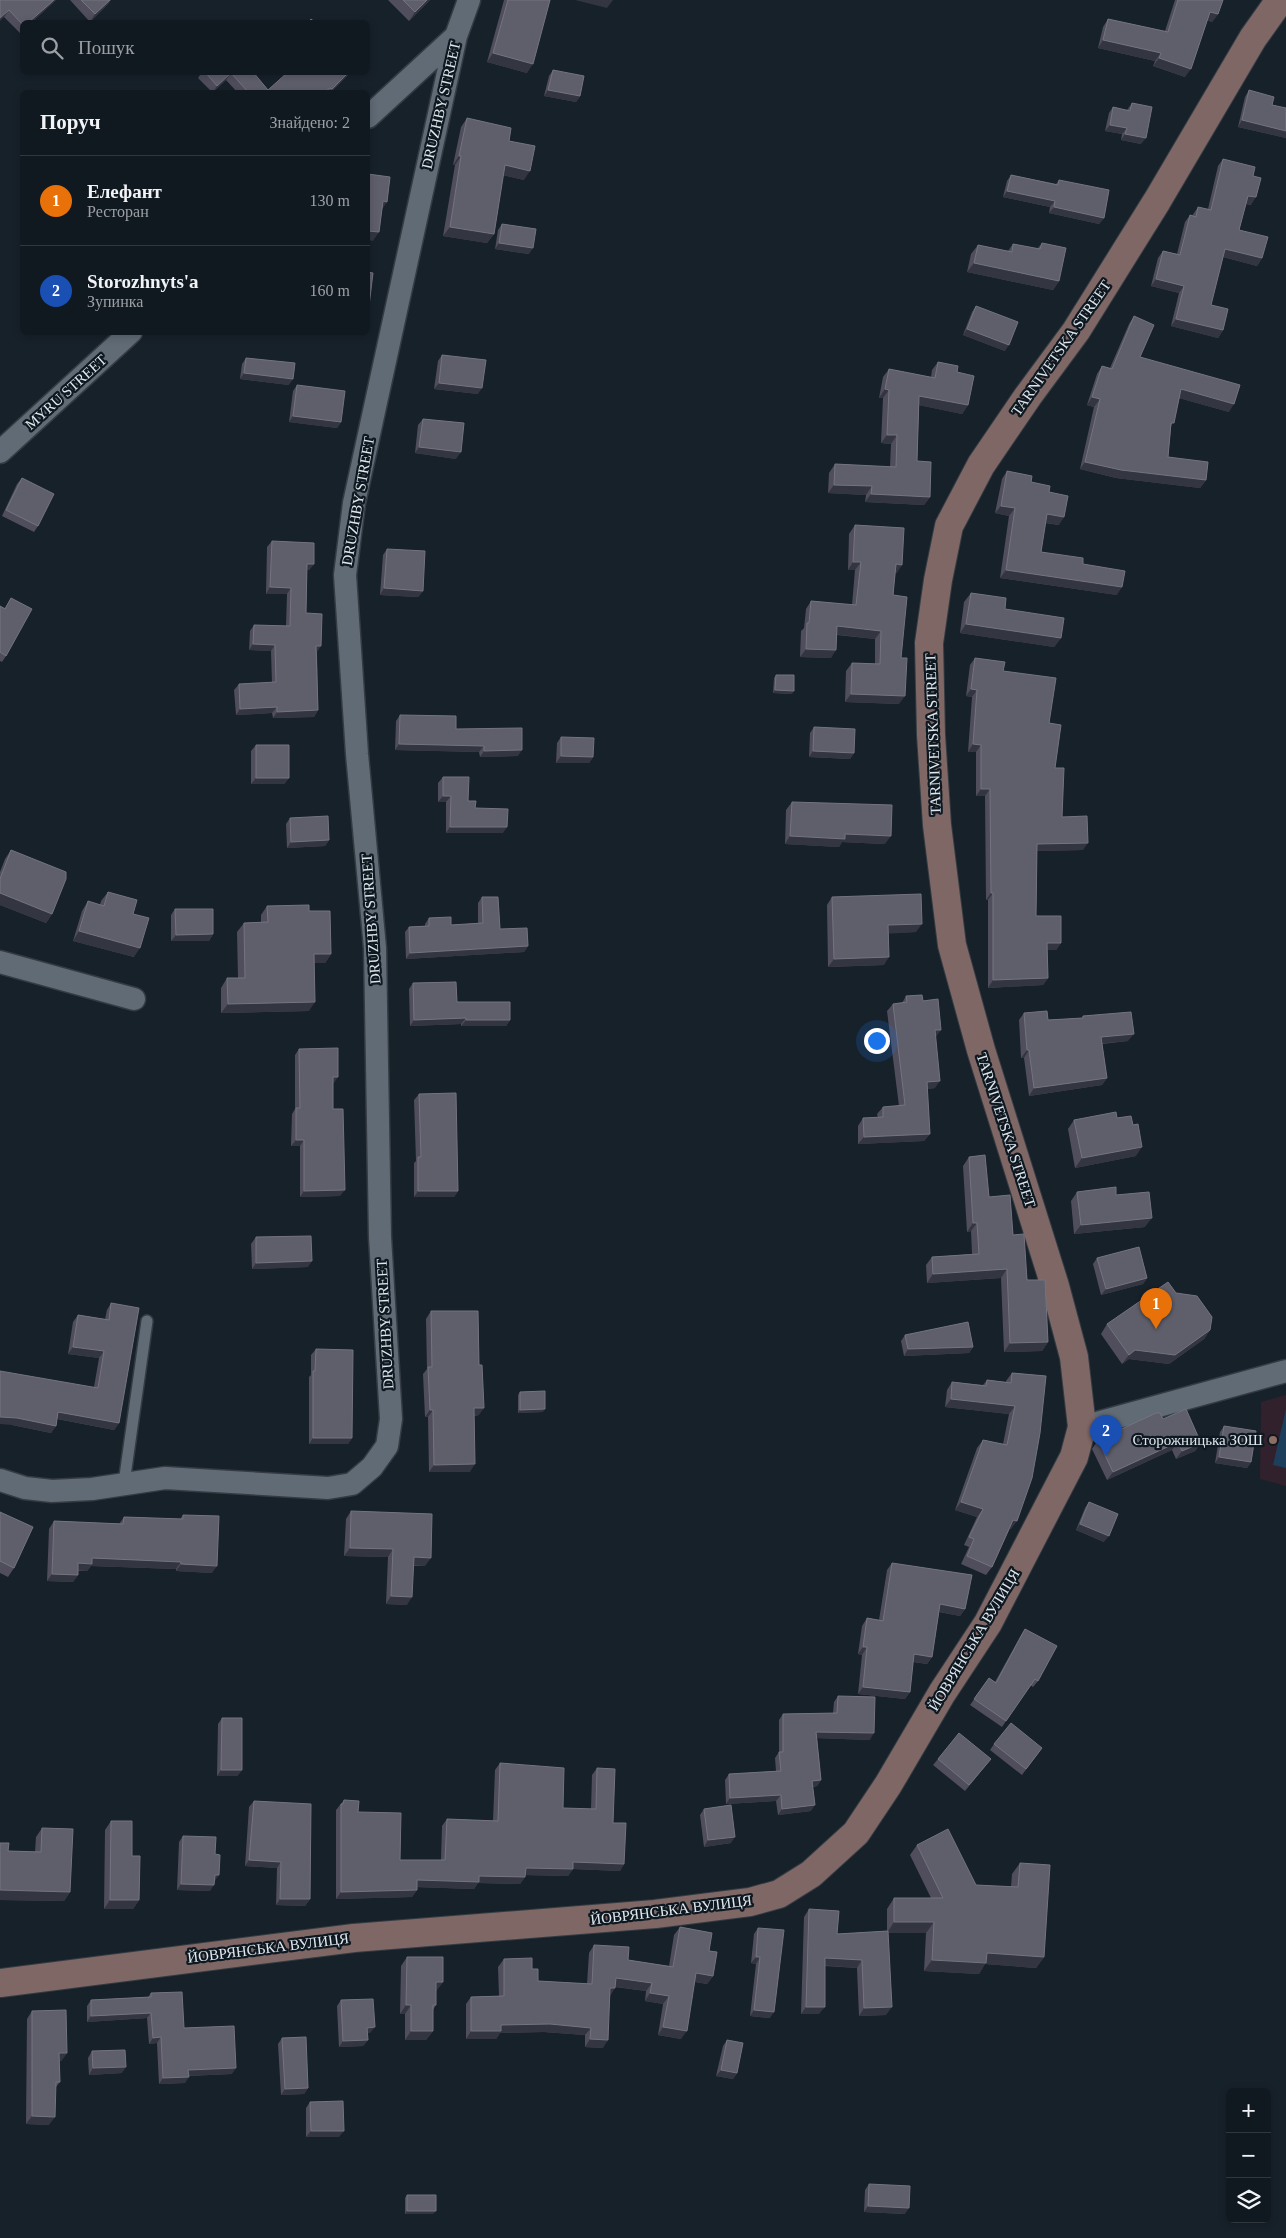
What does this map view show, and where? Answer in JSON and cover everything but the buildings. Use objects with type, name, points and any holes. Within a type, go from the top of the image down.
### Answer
[{"type":"street","name":"DRUZHBY STREET","points":[[0,1480],[25,1488],[52,1491],[92,1489],[165,1478],[328,1488],[352,1484],[372,1467],[387,1446],[391,1419],[380,1237],[375,948],[357,754],[345,575],[354,503],[456,36],[469,0]]},
{"type":"street","name":"TARNIVETSKA STREET","points":[[1082,1427],[1074,1357],[1055,1286],[981,1050],[952,945],[937,825],[931,735],[930,643],[938,580],[949,526],[981,465],[1028,396],[1076,331],[1157,201],[1253,38],[1280,0]]},
{"type":"street","points":[[370,114],[456,36]]},
{"type":"street","name":"MYRU STREET","points":[[0,452],[128,335]]},
{"type":"street","points":[[0,962],[134,999]]},
{"type":"street","points":[[1082,1427],[1286,1371]]},
{"type":"street","name":"ЙОВРЯНСЬКА ВУЛИЦЯ","points":[[0,1983],[354,1938],[655,1914],[750,1902],[779,1894],[811,1874],[856,1833],[988,1623],[1074,1457],[1082,1427]]},
{"type":"lane","points":[[124,1483],[146,1321]]},
{"type":"shaded area","name":"Сторожницька ЗОШ","points":[[1286,1395],[1286,1486],[1260,1479],[1261,1402]]},
{"type":"shaded area","points":[[1286,1409],[1286,1468],[1273,1465]]},
{"type":"place","name":"Елефант","points":[[1156,1329]]},
{"type":"place","name":"Сторожницька ЗОШ","points":[[1273,1440]]},
{"type":"place","name":"Storozhnyts'a","points":[[1106,1456]]}]
